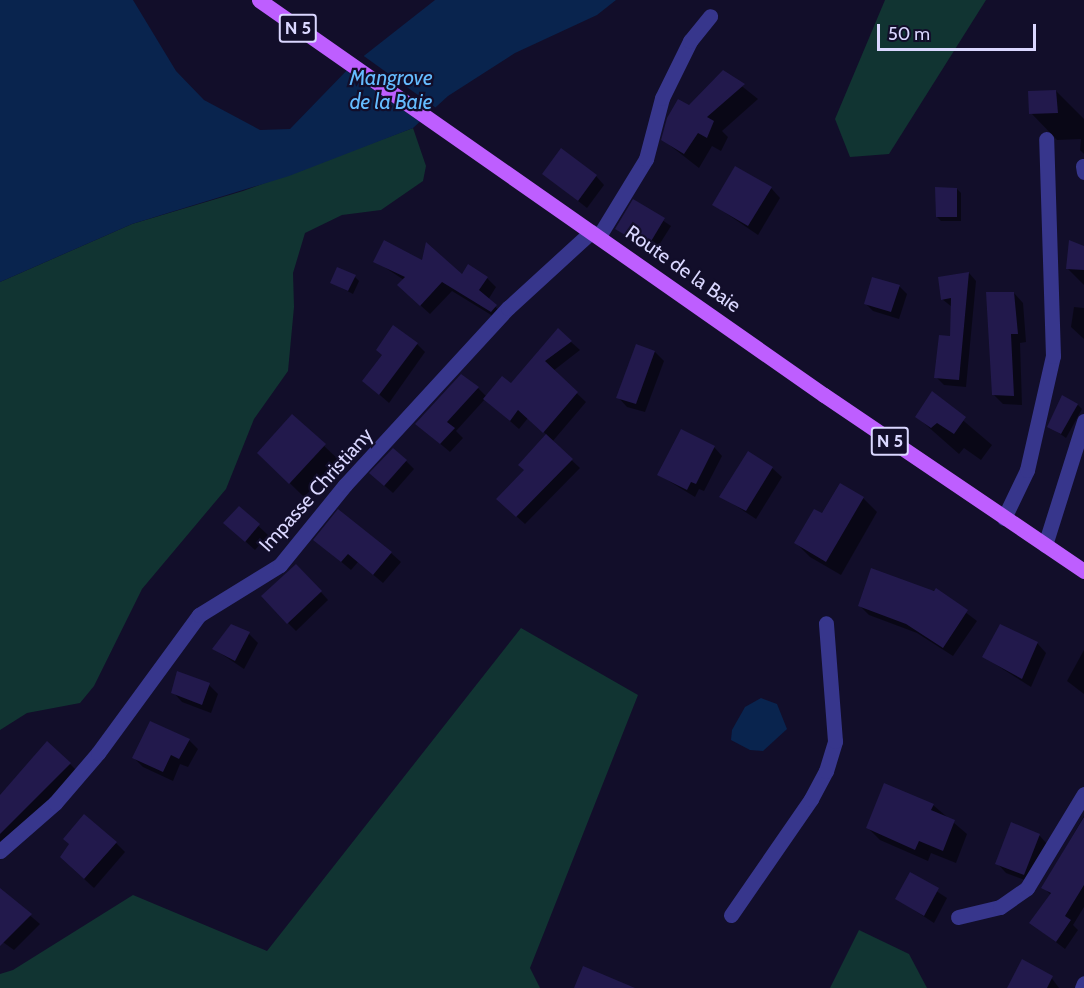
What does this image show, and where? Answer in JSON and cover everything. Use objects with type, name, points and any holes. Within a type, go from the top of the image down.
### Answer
[{"type":"main road","name":"Route de la Baie","points":[[259,0],[429,116],[1004,518],[1084,571]]},
{"type":"street","name":"Impasse Christiany","points":[[0,851],[55,803],[98,753],[199,615],[280,565],[345,485],[508,308],[595,234],[646,159],[663,98],[690,41],[710,16]]},
{"type":"street","points":[[1004,518],[1027,470],[1053,356],[1046,139]]},
{"type":"street","points":[[1045,545],[1084,421]]},
{"type":"street","points":[[731,915],[826,771],[835,741],[826,623]]},
{"type":"street","points":[[958,917],[1000,907],[1027,888],[1084,794]]},
{"type":"street","points":[[1082,988],[1084,983]]},
{"type":"green space","points":[[885,0],[986,0],[889,154],[850,157],[835,119]]},
{"type":"green space","points":[[413,128],[426,166],[423,181],[381,210],[342,215],[305,233],[293,273],[294,307],[288,371],[254,419],[226,489],[142,589],[94,686],[80,703],[27,713],[0,730],[0,282],[132,224],[243,191]]},
{"type":"green space","points":[[521,628],[638,695],[530,968],[540,988],[0,988],[0,974],[13,970],[133,895],[267,951]]},
{"type":"green space","points":[[859,930],[909,954],[927,988],[830,988]]},
{"type":"water","name":"Mangrove de la Baie","points":[[0,0],[133,0],[176,71],[204,100],[260,130],[290,129],[351,66],[435,0],[616,0],[597,15],[515,53],[448,96],[413,128],[289,176],[132,224],[0,282]]},
{"type":"water","points":[[761,698],[777,704],[787,729],[763,751],[750,750],[731,740],[732,730],[745,707]]},
{"type":"pier","points":[[361,54],[436,108],[423,124],[344,69]]},
{"type":"building","points":[[723,70],[745,84],[707,117],[714,121],[707,138],[698,133],[684,154],[661,140],[667,118],[678,99],[689,105]]},
{"type":"building","points":[[1056,90],[1058,113],[1029,114],[1028,91]]},
{"type":"building","points":[[561,148],[597,175],[578,201],[542,174]]},
{"type":"building","points":[[735,166],[772,187],[748,226],[712,205]]},
{"type":"building","points":[[935,187],[957,188],[957,217],[936,217]]},
{"type":"building","points":[[633,199],[665,218],[647,248],[615,229]]},
{"type":"building","points":[[384,240],[422,260],[426,242],[462,274],[468,264],[488,277],[479,290],[497,305],[491,312],[442,282],[420,306],[397,285],[405,277],[373,262]]},
{"type":"building","points":[[1069,240],[1084,246],[1084,270],[1066,269]]},
{"type":"building","points":[[337,267],[356,275],[348,291],[330,283]]},
{"type":"building","points":[[969,272],[959,380],[934,378],[939,335],[950,336],[951,298],[941,300],[938,277]]},
{"type":"building","points":[[872,277],[900,285],[891,312],[864,304]]},
{"type":"building","points":[[986,292],[1014,292],[1018,334],[1011,334],[1014,396],[992,395]]},
{"type":"building","points":[[393,325],[418,343],[379,395],[362,381],[382,355],[376,350]]},
{"type":"building","points":[[558,328],[572,341],[545,361],[578,392],[543,433],[518,410],[510,421],[483,399],[502,376],[511,383]]},
{"type":"building","points":[[636,344],[655,351],[636,404],[616,398]]},
{"type":"building","points":[[461,374],[479,387],[447,422],[455,428],[440,444],[415,424]]},
{"type":"building","points":[[932,391],[966,417],[954,434],[937,423],[931,428],[915,417]]},
{"type":"building","points":[[1062,395],[1078,404],[1061,434],[1047,427]]},
{"type":"building","points":[[292,414],[326,444],[289,484],[257,453]]},
{"type":"building","points":[[681,429],[715,446],[696,484],[691,482],[687,490],[657,475]]},
{"type":"building","points":[[546,434],[573,459],[516,517],[496,499],[524,470],[518,465]]},
{"type":"building","points":[[393,448],[407,460],[384,486],[369,473]]},
{"type":"building","points":[[748,451],[773,467],[746,511],[719,497]]},
{"type":"building","points":[[840,483],[864,497],[826,562],[794,543],[814,509],[822,513]]},
{"type":"building","points":[[239,506],[260,524],[245,542],[223,523]]},
{"type":"building","points":[[338,509],[392,552],[373,575],[348,554],[341,562],[313,540]]},
{"type":"building","points":[[296,564],[322,591],[287,624],[261,596]]},
{"type":"building","points":[[871,568],[934,591],[936,588],[968,610],[943,648],[906,624],[858,606]]},
{"type":"building","points":[[231,624],[250,632],[235,661],[212,649]]},
{"type":"building","points":[[1000,624],[1038,642],[1022,679],[982,657]]},
{"type":"building","points":[[177,671],[210,683],[202,705],[171,693]]},
{"type":"building","points":[[150,721],[190,739],[179,759],[171,755],[163,772],[132,758]]},
{"type":"building","points":[[47,741],[71,763],[0,834],[0,795]]},
{"type":"building","points":[[884,783],[934,804],[931,810],[955,820],[943,851],[919,841],[915,850],[866,828]]},
{"type":"building","points":[[84,814],[117,842],[84,879],[60,857],[69,844],[63,839]]},
{"type":"building","points":[[1084,817],[1084,885],[1065,916],[1071,920],[1056,942],[1029,923],[1051,893],[1041,888]]},
{"type":"building","points":[[1011,822],[1040,834],[1024,875],[995,864]]},
{"type":"building","points":[[910,872],[939,888],[924,916],[895,899]]},
{"type":"building","points":[[0,888],[32,914],[0,946]]},
{"type":"building","points":[[1022,959],[1053,976],[1047,988],[1007,988]]},
{"type":"building","points":[[583,966],[635,988],[574,988]]}]
